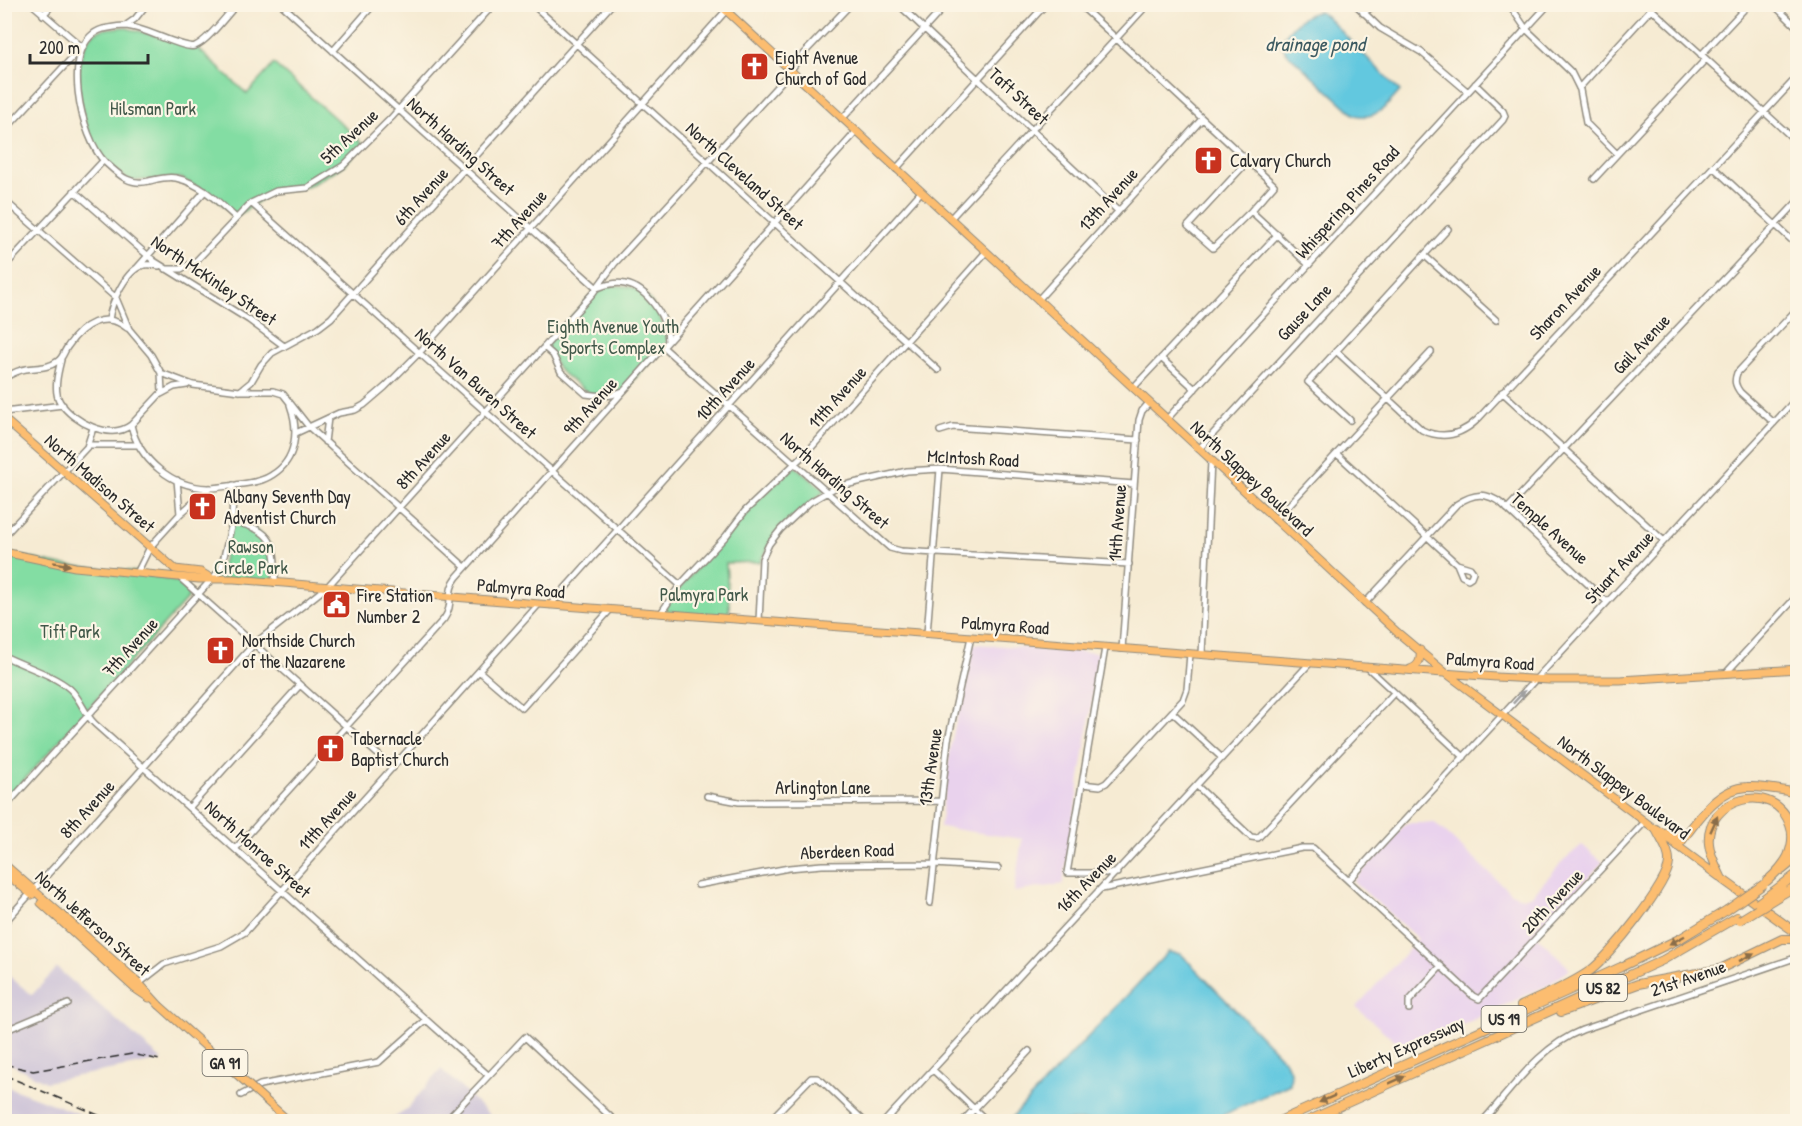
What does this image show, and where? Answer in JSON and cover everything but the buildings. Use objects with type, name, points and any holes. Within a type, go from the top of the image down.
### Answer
[{"type":"highway","points":[[1678,846],[1718,798],[1730,791],[1746,787],[1797,792]]},
{"type":"highway","name":"US 19","points":[[1722,879],[1711,854],[1709,842],[1713,823],[1719,813],[1740,799],[1764,799],[1779,807],[1787,818],[1792,842],[1787,857],[1766,883]]},
{"type":"highway","points":[[1657,830],[1676,837],[1685,834],[1694,826]]},
{"type":"highway","points":[[1430,1053],[1581,977],[1599,963],[1626,932],[1665,877],[1669,865],[1668,852],[1657,830]]},
{"type":"highway","name":"Liberty Expressway","points":[[1276,1122],[1659,949],[1727,909],[1766,883],[1797,857]]},
{"type":"highway","name":"Liberty Expressway","points":[[1305,1122],[1693,945],[1777,893],[1797,873]]},
{"type":"highway","name":"North Slappey Boulevard","points":[[1722,879],[1797,933]]},
{"type":"highway","points":[[1777,893],[1797,885]]},
{"type":"highway","name":"US 19","points":[[1512,1029],[1638,984],[1720,969],[1782,939],[1797,939]]},
{"type":"main road","name":"North Slappey Boulevard","points":[[719,4],[1365,603],[1447,674],[1722,879]]},
{"type":"main road","name":"North Madison Street","points":[[4,419],[176,572]]},
{"type":"main road","name":"Palmyra Road","points":[[4,552],[62,565],[201,573],[212,578],[1447,674],[1536,679],[1620,680],[1797,669]]},
{"type":"main road","points":[[1407,670],[1417,665],[1420,650]]},
{"type":"main road","name":"North Jefferson Street","points":[[4,864],[136,986],[290,1122]]},
{"type":"main road","name":"North Jefferson Street","points":[[4,872],[33,893]]},
{"type":"street","points":[[32,4],[82,47]]},
{"type":"street","points":[[43,15],[53,4]]},
{"type":"street","points":[[125,26],[135,19],[147,4]]},
{"type":"street","points":[[4,131],[92,35],[100,30],[125,26],[193,47],[205,38],[237,4]]},
{"type":"street","name":"North Harding Street","points":[[281,4],[597,288]]},
{"type":"street","points":[[333,51],[374,4]]},
{"type":"street","name":"5th Avenue","points":[[251,202],[276,191],[307,188],[343,166],[494,4]]},
{"type":"street","name":"North Cleveland Street","points":[[532,4],[938,370]]},
{"type":"street","name":"6th Avenue","points":[[240,391],[251,382],[265,359],[323,324],[354,293],[612,4]]},
{"type":"street","name":"7th Avenue","points":[[296,433],[364,405],[385,387],[419,353],[732,4]]},
{"type":"street","name":"8th Avenue","points":[[4,923],[254,644],[328,586],[597,288],[615,263],[791,71],[804,52],[851,4]]},
{"type":"street","name":"Taft Street","points":[[898,4],[1118,211]]},
{"type":"street","points":[[842,119],[947,4]]},
{"type":"street","points":[[896,168],[1046,4]]},
{"type":"street","points":[[1079,4],[1274,185],[1214,248],[1188,226],[1248,161]]},
{"type":"street","points":[[950,219],[1148,4]]},
{"type":"street","points":[[1355,4],[1380,28],[1421,52],[1468,92]]},
{"type":"street","points":[[1363,13],[1377,4]]},
{"type":"street","points":[[1509,4],[1526,29],[1565,65],[1575,78],[1586,123],[1617,154]]},
{"type":"street","name":"Whispering Pines Road","points":[[1167,419],[1549,4]]},
{"type":"street","points":[[1594,179],[1749,4]]},
{"type":"street","points":[[1773,4],[1797,28]]},
{"type":"street","points":[[1579,88],[1648,6],[1797,143]]},
{"type":"street","points":[[82,47],[77,72],[78,91],[88,132],[103,161],[129,182],[147,182],[156,178],[174,177],[189,182],[205,191],[237,218]]},
{"type":"street","name":"Sharon Avenue","points":[[1336,351],[1422,430],[1434,435],[1447,436],[1465,430],[1797,76]]},
{"type":"street","name":"Gause Lane","points":[[1198,449],[1503,120],[1505,116],[1503,111],[1475,84]]},
{"type":"street","name":"13th Avenue","points":[[1038,300],[1202,119]]},
{"type":"street","name":"9th Avenue","points":[[450,597],[452,582],[465,567],[856,132]]},
{"type":"street","points":[[4,267],[103,161]]},
{"type":"street","points":[[1713,167],[1797,246]]},
{"type":"street","name":"North McKinley Street","points":[[75,191],[147,256],[249,320],[284,346]]},
{"type":"street","points":[[109,320],[110,311],[123,284],[205,191]]},
{"type":"street","name":"10th Avenue","points":[[550,605],[921,192]]},
{"type":"street","points":[[4,200],[116,298],[129,330]]},
{"type":"street","name":"Gail Avenue","points":[[1508,509],[1797,201]]},
{"type":"street","points":[[137,268],[145,265],[181,269],[192,264],[251,202]]},
{"type":"street","name":"North Van Buren Street","points":[[251,202],[680,585]]},
{"type":"street","points":[[1251,211],[1309,265]]},
{"type":"street","points":[[1350,420],[1308,382],[1448,229]]},
{"type":"street","points":[[1133,388],[1278,234]]},
{"type":"street","name":"11th Avenue","points":[[661,614],[680,585],[726,536],[757,498],[795,465],[986,252]]},
{"type":"street","points":[[1424,255],[1496,320]]},
{"type":"street","points":[[597,288],[618,283],[638,289],[649,299],[661,317],[668,334],[668,341]]},
{"type":"street","points":[[1774,423],[1740,392],[1735,380],[1737,373],[1797,308]]},
{"type":"street","points":[[161,394],[161,373],[151,355],[129,330],[119,323],[109,320],[95,321],[84,328],[66,348],[61,360],[57,388],[63,405],[93,428],[104,431],[120,431],[131,425],[161,394],[174,387],[193,385]]},
{"type":"street","points":[[544,346],[561,372],[586,394],[612,395],[625,390]]},
{"type":"street","name":"North Harding Street","points":[[663,347],[890,548],[901,551],[1129,564]]},
{"type":"street","points":[[1275,520],[1431,352]]},
{"type":"street","points":[[1161,358],[1195,388]]},
{"type":"street","points":[[4,378],[18,371],[44,368],[61,360]]},
{"type":"street","points":[[161,373],[193,385],[240,391],[273,391],[283,394],[309,427],[465,567]]},
{"type":"street","points":[[1503,392],[1664,541]]},
{"type":"street","name":"Stuart Avenue","points":[[1349,880],[1797,397]]},
{"type":"street","points":[[131,425],[150,462],[163,473],[177,480],[211,488],[258,481],[272,475],[289,456],[296,440],[294,416],[288,400]]},
{"type":"street","name":"14th Avenue","points":[[1122,649],[1140,415],[1149,403]]},
{"type":"street","points":[[4,412],[63,405]]},
{"type":"street","points":[[325,442],[328,418]]},
{"type":"street","points":[[940,431],[953,427],[1138,440]]},
{"type":"street","points":[[4,536],[88,445],[93,428]]},
{"type":"street","points":[[88,445],[140,445]]},
{"type":"street","points":[[1337,454],[1457,564]]},
{"type":"street","points":[[1202,655],[1211,461]]},
{"type":"street","name":"McIntosh Road","points":[[759,621],[760,581],[765,551],[781,529],[810,502],[836,487],[920,469],[1134,484]]},
{"type":"street","points":[[927,634],[940,469]]},
{"type":"street","points":[[177,480],[180,514]]},
{"type":"street","name":"7th Avenue","points":[[4,808],[221,567],[232,521],[232,485]]},
{"type":"street","points":[[138,571],[150,547],[180,514],[211,488]]},
{"type":"street","name":"Temple Avenue","points":[[1365,603],[1457,504],[1475,495],[1490,496],[1508,509],[1607,602]]},
{"type":"street","points":[[232,521],[255,528],[268,537],[276,555],[275,583]]},
{"type":"street","name":"North Madison Street","points":[[176,572],[197,594],[393,768]]},
{"type":"street","points":[[1726,673],[1797,596]]},
{"type":"street","points":[[235,849],[444,619],[450,609],[450,597]]},
{"type":"street","name":"11th Avenue","points":[[136,986],[164,964],[207,952],[236,939],[245,932],[539,604]]},
{"type":"street","points":[[479,671],[522,708],[610,610]]},
{"type":"street","name":"13th Avenue","points":[[930,903],[948,740],[970,637]]},
{"type":"street","points":[[1105,648],[1067,873],[1117,873]]},
{"type":"street","points":[[1082,784],[1100,786],[1106,783],[1183,700],[1187,689],[1190,654]]},
{"type":"street","name":"North Monroe Street","points":[[4,656],[68,687],[87,716],[488,1075]]},
{"type":"street","name":"16th Avenue","points":[[884,1122],[1310,663]]},
{"type":"street","points":[[1367,667],[1464,757]]},
{"type":"street","points":[[189,808],[300,685]]},
{"type":"street","points":[[1197,786],[1253,838],[1258,838],[1394,693]]},
{"type":"street","points":[[1172,712],[1222,758]]},
{"type":"street","name":"Arlington Lane","points":[[707,796],[740,802],[940,801]]},
{"type":"street","name":"20th Avenue","points":[[1441,966],[1479,999],[1645,822]]},
{"type":"street","points":[[1102,889],[1302,848],[1315,850],[1441,966],[1410,1001],[1409,1009]]},
{"type":"street","name":"Aberdeen Road","points":[[698,885],[810,866],[934,864],[998,868]]},
{"type":"street","name":"21st Avenue","points":[[1482,1122],[1544,1053],[1562,1039],[1582,1030],[1797,957]]},
{"type":"street","points":[[4,1031],[68,1004]]},
{"type":"street","points":[[242,1095],[260,1085],[379,1062],[426,1020]]},
{"type":"street","points":[[445,1122],[525,1037],[616,1122]]},
{"type":"street","points":[[962,1122],[1029,1051]]},
{"type":"street","points":[[933,1070],[988,1122]]},
{"type":"street","points":[[768,1122],[811,1078],[817,1078],[865,1122]]},
{"type":"shaded area","points":[[974,644],[1100,653],[1063,884],[1014,892],[1022,839],[940,827],[951,744]]},
{"type":"shaded area","points":[[1407,823],[1435,823],[1511,893],[1523,898],[1532,895],[1565,859],[1582,845],[1603,862],[1535,934],[1570,969],[1548,985],[1406,1051],[1356,1007],[1418,939],[1353,881]]},
{"type":"shaded area","points":[[57,968],[162,1060],[46,1082],[5,1061],[4,972],[32,995]]},
{"type":"shaded area","points":[[441,1069],[496,1121],[387,1122],[405,1111]]},
{"type":"shaded area","points":[[4,1086],[95,1120],[94,1122],[5,1121]]},
{"type":"green space","name":"Hilsman Park","points":[[123,27],[195,46],[247,94],[274,64],[364,144],[343,166],[307,187],[275,190],[236,217],[216,198],[181,178],[130,181],[107,164],[94,145],[83,114],[79,79],[84,47],[92,35],[102,30]]},
{"type":"green space","name":"Eighth Avenue Youth Sports Complex","points":[[606,285],[631,287],[645,295],[660,317],[668,341],[625,390],[612,395],[591,395],[561,372],[544,347],[597,288]]},
{"type":"green space","name":"Palmyra Park","points":[[795,466],[825,491],[780,528],[760,562],[726,563],[730,618],[662,614],[669,601],[745,512]]},
{"type":"green space","name":"Rawson Circle Park","points":[[232,521],[255,529],[273,548],[275,583],[213,578],[221,569]]},
{"type":"green space","name":"Tift Park","points":[[5,553],[62,565],[138,572],[177,582],[188,591],[188,598],[5,801]]},
{"type":"water","name":"drainage pond","points":[[1319,12],[1326,16],[1400,91],[1391,102],[1375,114],[1355,115],[1287,53],[1280,43],[1288,32],[1307,15]]},
{"type":"water","points":[[1168,952],[1181,954],[1284,1060],[1291,1071],[1290,1084],[1210,1121],[1010,1121],[1016,1113]]},
{"type":"railway","points":[[4,1064],[33,1071],[132,1054],[160,1060]]},
{"type":"railway","points":[[4,1075],[115,1122]]},
{"type":"place","name":"Eight Avenue Church of God","points":[[754,67]]},
{"type":"place","name":"Calvary Church","points":[[1209,160]]},
{"type":"place","name":"Albany Seventh Day Adventist Church","points":[[203,506]]},
{"type":"place","name":"Fire Station Number 2","points":[[336,605]]},
{"type":"place","name":"Northside Church of the Nazarene","points":[[221,650]]},
{"type":"place","name":"Tabernacle Baptist Church","points":[[330,748]]}]
